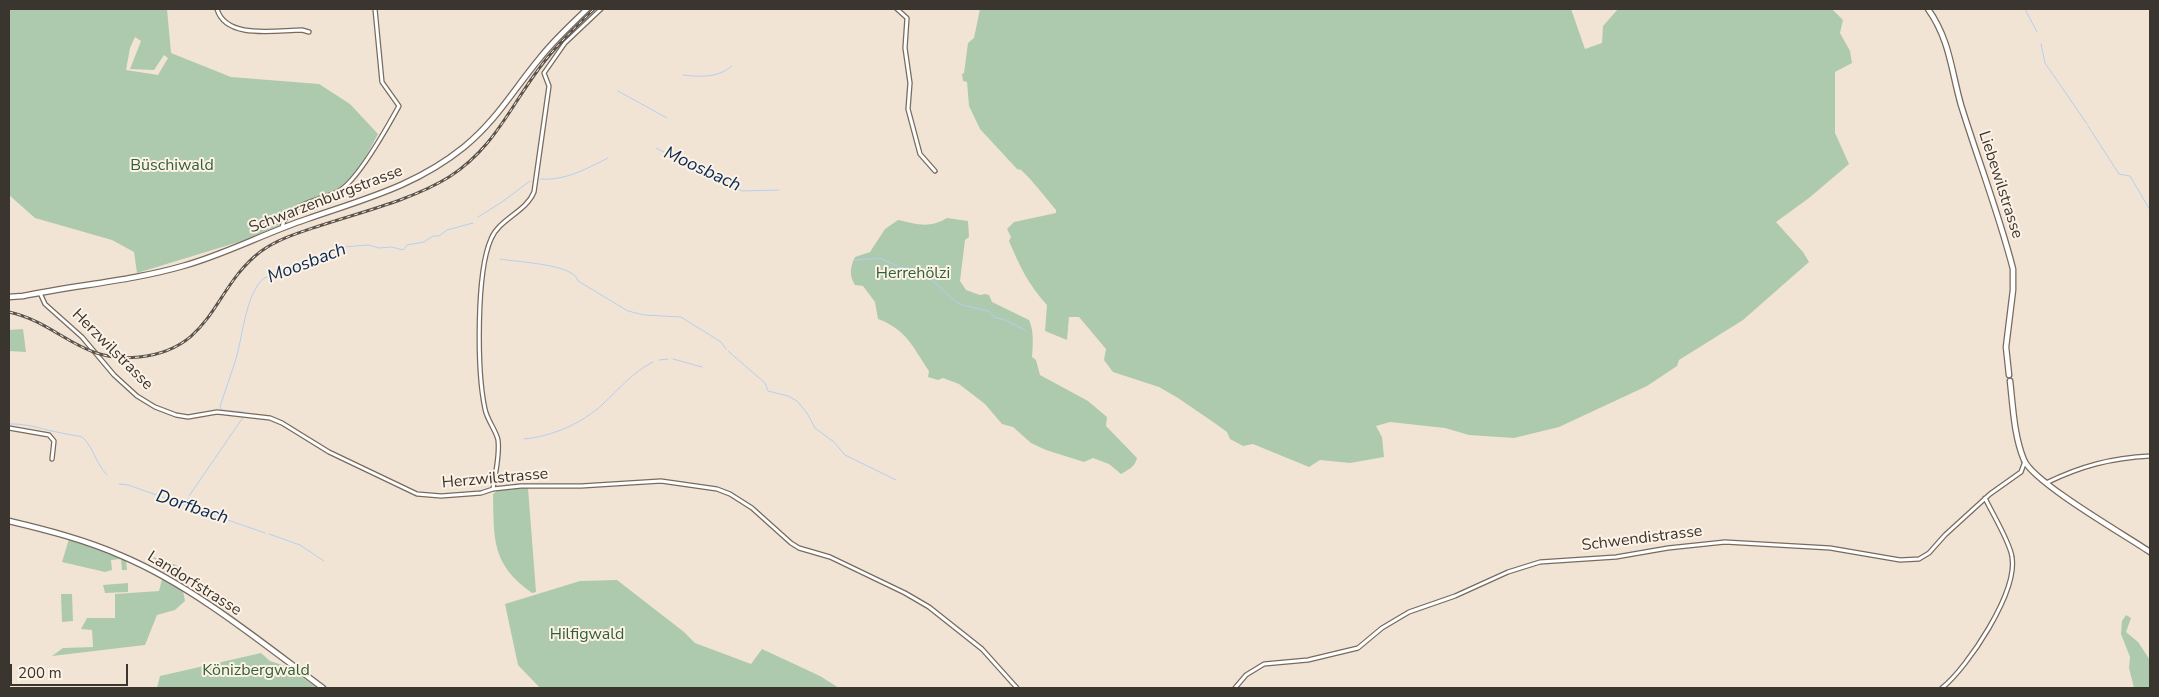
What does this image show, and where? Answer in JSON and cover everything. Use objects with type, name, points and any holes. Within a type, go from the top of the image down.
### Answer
[{"type":"street","points":[[217,9],[225,23],[239,30],[302,30],[309,32]]},
{"type":"street","points":[[282,228],[284,218],[304,204],[337,192],[345,187],[360,170],[400,106],[382,82],[375,9]]},
{"type":"street","name":"Schwarzenburgstrasse","points":[[9,297],[181,267],[221,254],[282,228],[392,190],[424,174],[457,152],[495,118],[545,52],[587,9]]},
{"type":"street","points":[[493,489],[498,447],[497,436],[486,414],[480,318],[484,270],[490,239],[534,192],[549,86],[544,73],[565,43],[601,9]]},
{"type":"street","points":[[897,9],[907,18],[905,48],[910,83],[908,109],[920,154],[935,171]]},
{"type":"street","name":"Liebewilstrasse","points":[[1928,9],[1938,24],[1949,50],[1960,104],[2013,269],[2013,290],[2006,347],[2014,417],[2025,461],[2046,483],[2150,552]]},
{"type":"street","name":"Herzwilstrasse","points":[[40,292],[45,304],[82,337],[98,358],[126,387],[162,411],[188,417],[217,412],[270,418],[282,423],[329,452],[404,489],[425,496],[481,493],[493,489],[521,486],[581,486],[661,481],[717,489],[736,497],[752,508],[790,543],[799,548],[830,557],[923,603],[982,649],[1017,688]]},
{"type":"street","points":[[9,428],[49,435],[54,442],[52,459]]},
{"type":"street","points":[[2046,483],[2097,462],[2150,456]]},
{"type":"street","points":[[2025,461],[2021,472],[2033,471]]},
{"type":"street","name":"Schwendistrasse","points":[[1235,688],[1246,675],[1264,664],[1308,660],[1353,650],[1366,643],[1382,628],[1409,612],[1456,596],[1508,572],[1540,562],[1616,557],[1668,548],[1732,542],[1830,548],[1900,560],[1914,560],[1927,555],[1985,498],[2021,472]]},
{"type":"street","points":[[1942,688],[1959,672],[1989,627],[2001,604],[2012,574],[2011,551],[1985,498]]},
{"type":"street","name":"Landorfstrasse","points":[[9,521],[92,544],[123,556],[159,574],[192,594],[323,688]]},
{"type":"green space","name":"Büschiwald","points":[[9,9],[167,9],[171,53],[231,77],[319,84],[350,104],[378,134],[367,155],[349,180],[337,190],[290,210],[280,225],[242,241],[137,273],[134,252],[112,240],[35,218],[9,195]],"holes":[[[135,37],[141,41],[130,69],[154,70],[164,55],[168,58],[158,75],[126,70],[130,48]]]},
{"type":"green space","points":[[980,9],[1571,9],[1585,49],[1602,43],[1603,26],[1618,9],[1832,9],[1843,20],[1840,33],[1850,51],[1852,63],[1835,72],[1835,133],[1849,164],[1809,198],[1776,222],[1803,252],[1809,262],[1743,320],[1679,360],[1677,366],[1647,386],[1559,427],[1514,438],[1469,435],[1445,428],[1390,422],[1376,426],[1382,437],[1384,457],[1350,463],[1320,460],[1309,467],[1253,444],[1243,446],[1230,439],[1227,432],[1216,424],[1159,387],[1113,372],[1104,360],[1106,349],[1079,317],[1069,317],[1067,340],[1045,331],[1047,305],[1030,283],[1021,267],[1009,241],[1011,237],[1007,229],[1014,222],[1056,213],[1056,210],[1030,179],[1021,170],[1017,169],[980,129],[969,106],[967,82],[963,81],[962,74],[964,73],[968,43],[974,38]]},
{"type":"green space","name":"Herrehölzi","points":[[947,218],[968,221],[969,237],[965,240],[960,281],[966,290],[980,295],[989,295],[992,302],[1029,320],[1033,342],[1032,357],[1036,360],[1040,375],[1088,401],[1107,417],[1106,426],[1137,458],[1135,464],[1129,470],[1121,474],[1109,464],[1093,458],[1084,462],[1046,450],[1031,443],[1013,427],[1002,424],[985,404],[959,384],[943,378],[938,380],[928,377],[929,371],[908,340],[896,328],[878,319],[875,302],[863,286],[855,285],[852,278],[851,268],[855,257],[870,252],[885,229],[898,220],[928,225]]},
{"type":"green space","points":[[23,329],[26,352],[9,351],[9,330]]},
{"type":"green space","points":[[513,488],[528,488],[536,592],[532,593],[509,572],[502,561],[495,537],[493,494],[497,491],[511,489],[512,491]]},
{"type":"green space","points":[[69,539],[126,560],[127,570],[122,570],[121,559],[111,560],[112,570],[105,572],[62,562]]},
{"type":"green space","points":[[150,556],[176,565],[186,573],[186,577],[163,572],[160,563]]},
{"type":"green space","points":[[162,579],[183,591],[185,601],[175,610],[157,615],[145,645],[52,656],[63,648],[93,647],[92,630],[81,629],[87,618],[115,618],[115,594],[159,591]]},
{"type":"green space","name":"Hilfigwald","points":[[617,580],[684,632],[695,643],[751,664],[762,649],[820,676],[839,688],[540,688],[518,665],[505,604],[580,581]]},
{"type":"green space","points":[[128,583],[128,592],[105,593],[103,585]]},
{"type":"green space","points":[[61,594],[72,594],[73,621],[62,622]]},
{"type":"green space","points":[[2126,615],[2131,618],[2126,632],[2138,642],[2150,660],[2150,688],[2134,688],[2129,668],[2130,657],[2121,634],[2122,621]]},
{"type":"green space","name":"Könizbergwald","points":[[261,653],[270,661],[288,667],[317,688],[157,688],[160,676]]},
{"type":"waterway","points":[[2025,9],[2037,32]]},
{"type":"waterway","points":[[2041,44],[2045,63],[2087,124]]},
{"type":"waterway","points":[[683,75],[715,75],[732,66]]},
{"type":"waterway","points":[[618,91],[667,118]]},
{"type":"waterway","points":[[2088,126],[2119,174],[2130,176],[2150,210]]},
{"type":"waterway","name":"Moosbach","points":[[656,148],[742,191],[779,190]]},
{"type":"waterway","name":"Moosbach","points":[[540,179],[567,176],[608,158]]},
{"type":"waterway","name":"Moosbach","points":[[478,217],[530,181]]},
{"type":"waterway","name":"Moosbach","points":[[244,412],[222,410],[220,407],[237,355],[249,304],[258,285],[264,278],[312,263],[343,247],[368,245],[403,250],[407,245],[424,242],[433,236],[439,236],[447,230],[473,223]]},
{"type":"waterway","name":"Moosbach","points":[[855,260],[880,258],[899,267],[923,272],[962,305],[988,311],[996,318],[1003,319],[1025,330]]},
{"type":"waterway","points":[[500,259],[556,267],[567,271],[574,275],[578,281],[628,311],[644,315],[681,317],[721,342],[726,349]]},
{"type":"waterway","points":[[728,351],[765,383],[768,391],[788,396],[797,401],[807,413],[815,428],[834,442],[845,455],[896,480]]},
{"type":"waterway","points":[[659,360],[668,359]]},
{"type":"waterway","points":[[673,359],[702,367]]},
{"type":"waterway","points":[[524,439],[556,432],[576,423],[603,404],[633,375],[653,362]]},
{"type":"waterway","name":"Moosbach","points":[[189,496],[244,416]]},
{"type":"waterway","name":"Dorfbach","points":[[9,424],[29,426],[82,437],[107,475]]},
{"type":"waterway","name":"Dorfbach","points":[[119,484],[128,485],[265,533]]},
{"type":"waterway","name":"Moosbach","points":[[184,504],[188,499]]},
{"type":"waterway","name":"Dorfbach","points":[[269,534],[300,545],[324,561]]},
{"type":"railway","points":[[9,312],[27,317],[86,349],[101,354],[119,358],[139,357],[164,352],[183,342],[198,330],[244,267],[267,247],[296,234],[386,205],[419,192],[449,177],[464,166],[489,141],[551,53],[594,9]]}]
